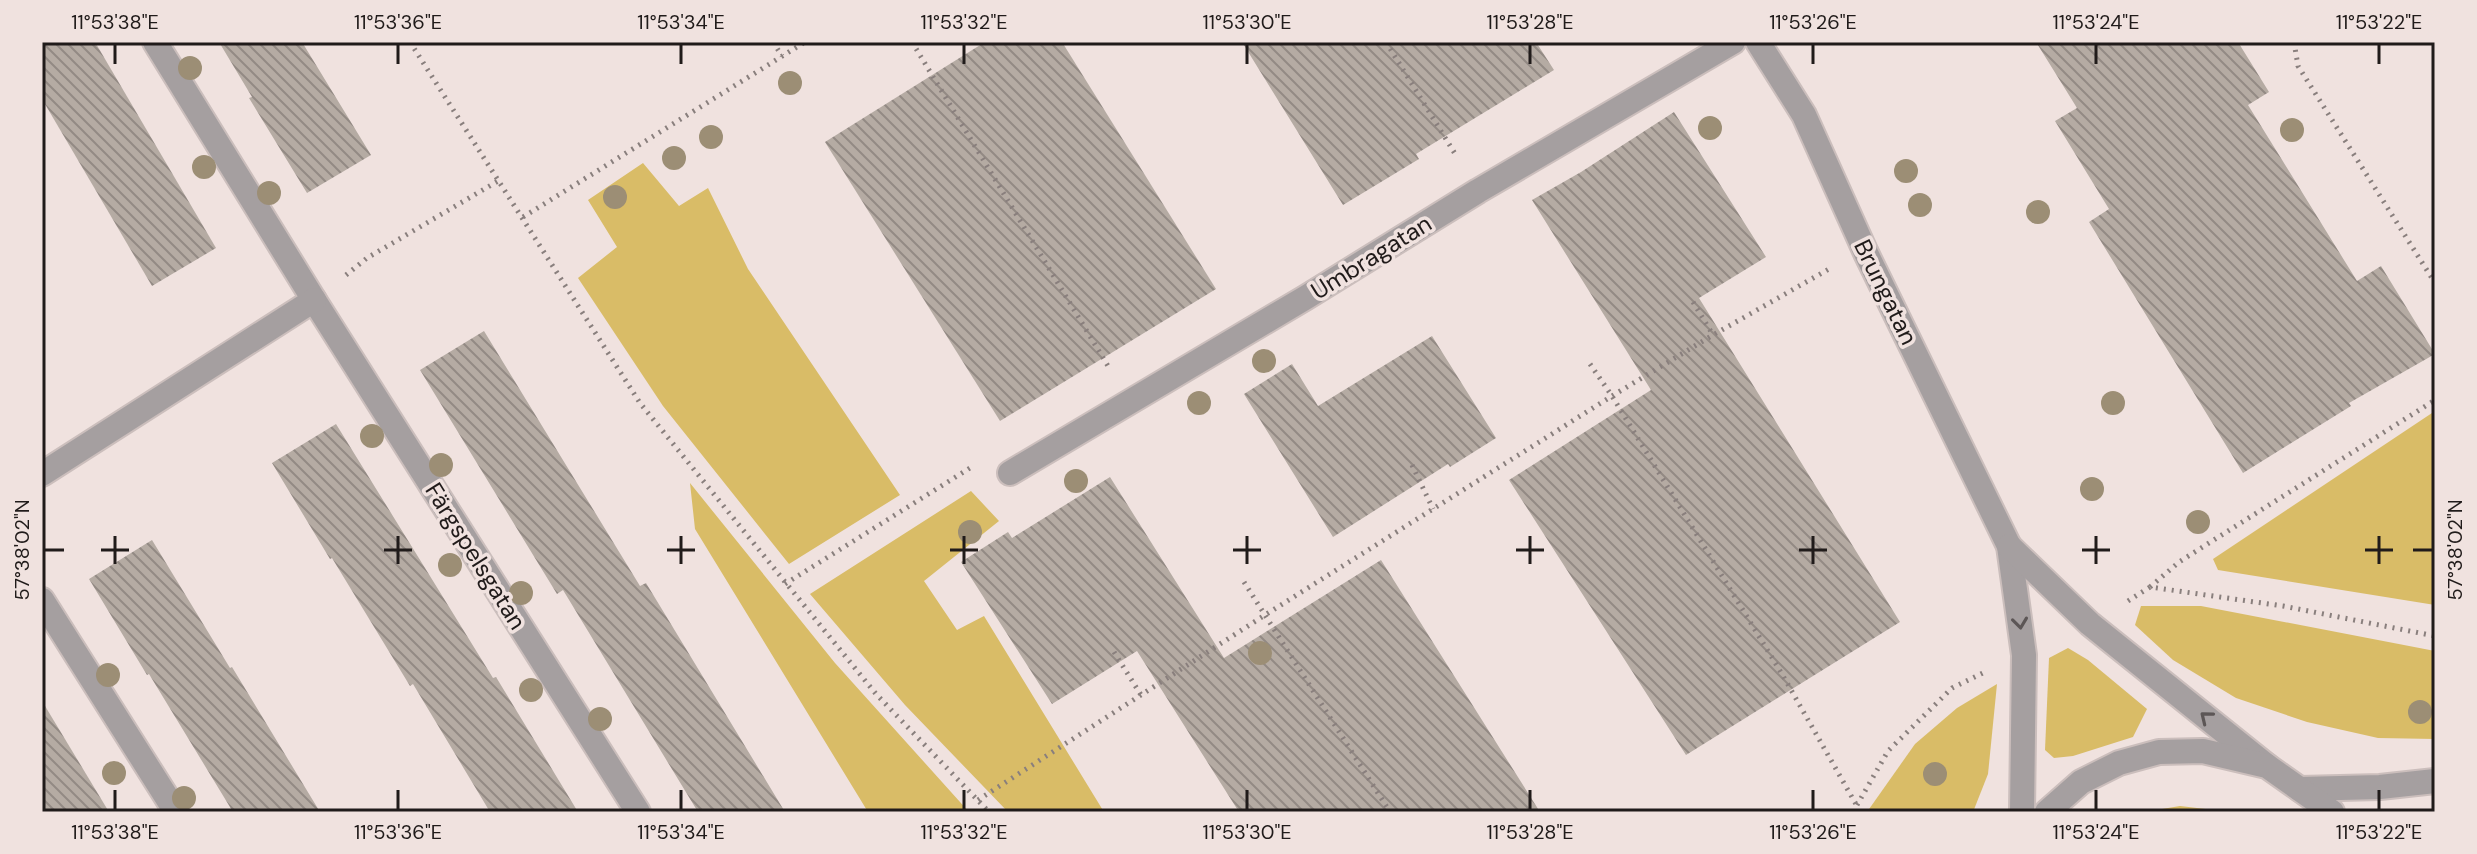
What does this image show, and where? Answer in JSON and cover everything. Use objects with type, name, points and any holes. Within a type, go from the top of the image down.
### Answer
[{"type":"street","name":"Färgspelsgatan","points":[[155,42],[314,300],[638,812]]},
{"type":"street","name":"Umbragatan","points":[[1010,473],[1478,191],[1733,42]]},
{"type":"street","name":"Brungatan","points":[[1758,42],[1804,115],[1866,253],[2009,546],[2024,655],[2022,812]]},
{"type":"street","points":[[42,474],[314,300]]},
{"type":"street","name":"Brungatan","points":[[2009,546],[2090,624],[2267,766],[2332,812]]},
{"type":"street","points":[[42,600],[176,812]]},
{"type":"street","points":[[2047,812],[2081,782],[2119,763],[2159,752],[2203,751],[2267,766]]},
{"type":"street","points":[[2300,789],[2380,787],[2435,781]]},
{"type":"path","points":[[410,42],[640,403],[876,694],[989,812]]},
{"type":"path","points":[[773,42],[782,56]]},
{"type":"path","points":[[523,217],[805,42]]},
{"type":"path","points":[[912,42],[1129,400]]},
{"type":"path","points":[[1386,42],[1478,191]]},
{"type":"path","points":[[2294,42],[2298,66],[2435,283]]},
{"type":"path","points":[[314,300],[367,258],[498,181]]},
{"type":"path","points":[[978,800],[1612,396],[1813,276],[1866,253]]},
{"type":"path","points":[[1693,302],[1713,335]]},
{"type":"path","points":[[1590,364],[1782,674],[1857,806]]},
{"type":"path","points":[[2150,587],[2179,562],[2435,400]]},
{"type":"path","points":[[1412,465],[1433,509]]},
{"type":"path","points":[[785,584],[972,467],[1010,473]]},
{"type":"path","points":[[1244,582],[1390,812]]},
{"type":"path","points":[[1114,652],[1141,695]]},
{"type":"shaded area","points":[[643,163],[679,206],[708,188],[748,269],[900,495],[789,564],[663,406],[578,278],[617,247],[588,200]]},
{"type":"shaded area","points":[[2435,411],[2435,605],[2218,570],[2213,559]]},
{"type":"shaded area","points":[[690,483],[835,663],[969,812],[868,812],[695,529]]},
{"type":"shaded area","points":[[971,491],[999,521],[924,581],[957,630],[984,616],[1104,812],[1008,812],[905,705],[810,594]]},
{"type":"shaded area","points":[[2141,606],[2201,606],[2435,651],[2435,739],[2378,738],[2307,722],[2236,698],[2173,660],[2135,625]]},
{"type":"shaded area","points":[[2068,648],[2088,660],[2147,709],[2133,737],[2073,756],[2054,758],[2045,750],[2049,658]]},
{"type":"shaded area","points":[[1997,684],[1988,774],[1973,812],[1867,812],[1915,744],[1957,708]]},
{"type":"shaded area","points":[[2180,806],[2231,812],[2144,812]]},
{"type":"building","points":[[42,42],[95,42],[216,248],[152,286],[42,99]]},
{"type":"building","points":[[219,42],[302,42],[371,155],[307,193]]},
{"type":"building","points":[[985,42],[1062,42],[1216,289],[1000,421],[825,142]]},
{"type":"building","points":[[1242,42],[1536,42],[1554,70],[1416,154],[1419,159],[1343,205]]},
{"type":"building","points":[[2036,42],[2238,42],[2269,92],[2248,105],[2357,281],[2381,266],[2435,354],[2349,403],[2351,406],[2243,473],[2089,222],[2109,209],[2055,121],[2077,108]]},
{"type":"building","points":[[1674,112],[1766,257],[1699,298],[1900,622],[1686,755],[1509,480],[1651,390],[1532,200]]},
{"type":"building","points":[[484,331],[640,586],[646,583],[785,812],[698,812],[563,590],[557,594],[420,370]]},
{"type":"building","points":[[1432,336],[1496,438],[1450,467],[1448,464],[1333,537],[1244,394],[1292,364],[1318,406]]},
{"type":"building","points":[[336,424],[578,812],[490,812],[413,684],[410,686],[330,559],[272,463]]},
{"type":"building","points":[[1110,477],[1224,658],[1381,560],[1540,812],[1239,812],[1137,651],[1052,704],[961,562],[1008,532],[1012,538]]},
{"type":"building","points":[[152,540],[320,812],[233,812],[147,675],[89,579]]},
{"type":"building","points":[[42,701],[109,812],[42,812]]}]
